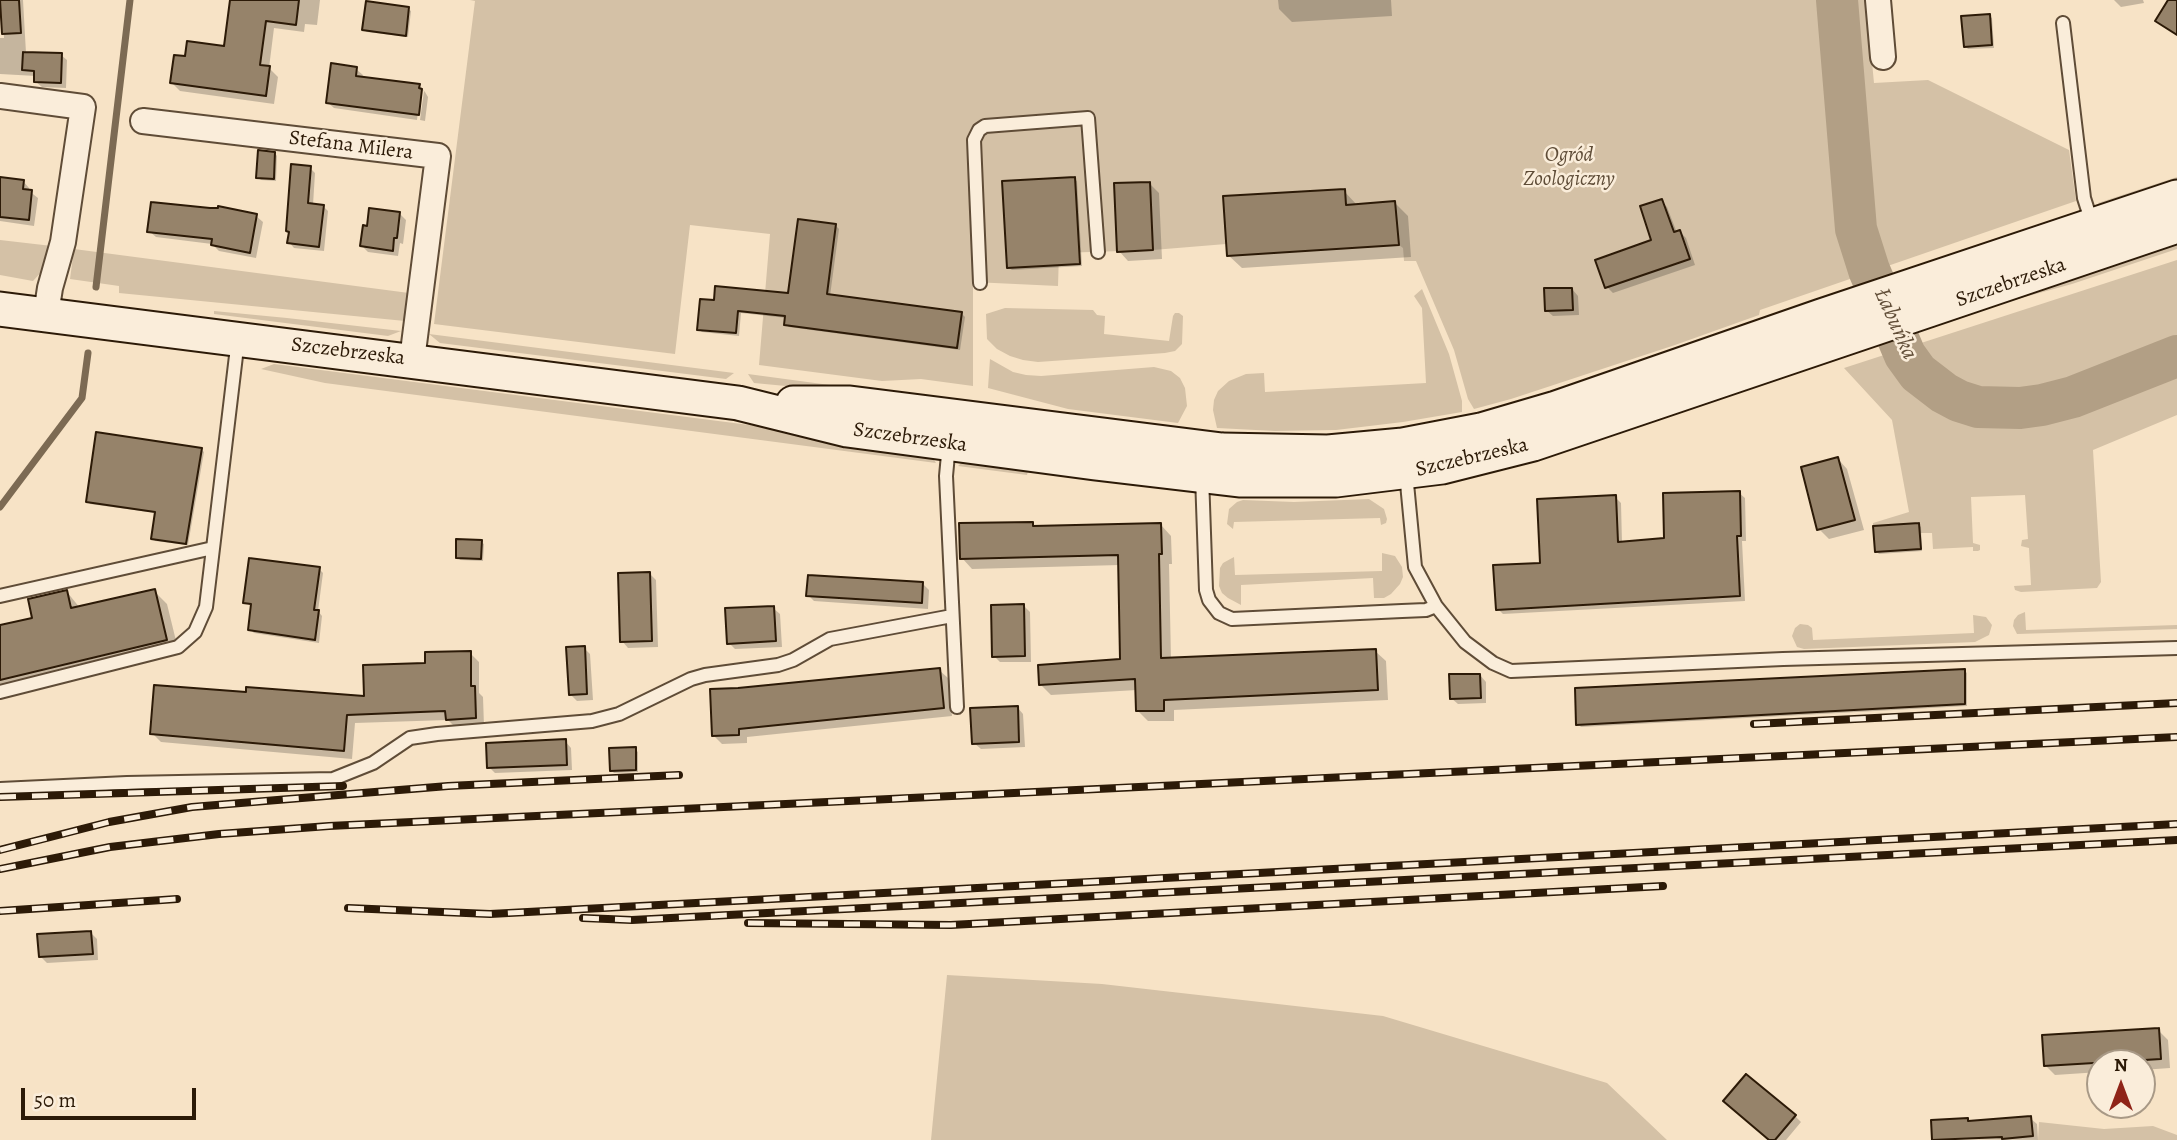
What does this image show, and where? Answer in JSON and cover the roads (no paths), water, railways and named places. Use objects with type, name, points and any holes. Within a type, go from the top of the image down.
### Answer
[{"type":"street","points":[[1878,0],[1883,57]]},
{"type":"street","points":[[0,96],[83,107],[63,242],[46,314]]},
{"type":"street","name":"Stefana Milera","points":[[143,121],[438,156],[411,360]]},
{"type":"street","name":"Szczebrzeska","points":[[0,309],[738,403],[847,429],[949,444],[1202,462],[1264,452],[1308,453],[1371,449],[1404,459],[1481,430],[1827,330],[2097,239],[2177,197]]},
{"type":"street","name":"Szczebrzeska","points":[[2097,239],[2177,226]]},
{"type":"street","name":"Szczebrzeska","points":[[738,403],[850,403],[1202,462]]},
{"type":"lane","points":[[2063,23],[2084,198],[2097,239]]},
{"type":"lane","points":[[980,282],[974,140],[979,130],[985,126],[1088,118],[1098,253]]},
{"type":"lane","points":[[0,692],[178,647],[195,632],[205,607],[239,338]]},
{"type":"lane","points":[[949,444],[946,475],[957,707]]},
{"type":"lane","points":[[1404,459],[1415,567],[1436,606],[1465,642],[1493,663],[1511,671],[1783,659],[2177,648]]},
{"type":"lane","points":[[1202,462],[1206,590],[1214,607],[1225,617],[1232,619],[1426,610],[1436,606]]},
{"type":"lane","points":[[0,596],[213,548]]},
{"type":"lane","points":[[0,789],[137,782],[332,779],[373,763],[410,738],[592,721],[619,714],[691,679],[778,665],[793,660],[830,639],[952,616]]},
{"type":"waterway","points":[[96,287],[130,0]]},
{"type":"waterway","name":"Łabuńka","points":[[1837,0],[1856,229],[1869,270],[1905,355],[1918,373],[1959,401],[1978,407],[2020,408],[2073,397],[2177,356]]},
{"type":"waterway","points":[[0,507],[82,398],[88,353]]},
{"type":"railway","points":[[1754,724],[2177,703]]},
{"type":"railway","points":[[0,869],[110,847],[219,834],[329,826],[2177,737]]},
{"type":"railway","points":[[0,850],[109,822],[192,807],[448,786],[679,775]]},
{"type":"railway","points":[[0,797],[343,786]]},
{"type":"railway","points":[[348,908],[490,914],[2177,824]]},
{"type":"railway","points":[[583,918],[632,920],[2177,840]]},
{"type":"railway","points":[[748,923],[951,925],[1663,886]]},
{"type":"railway","points":[[0,911],[177,899]]},
{"type":"park label","name":"Ogród Zoologiczny","points":[[1569,168]]}]
